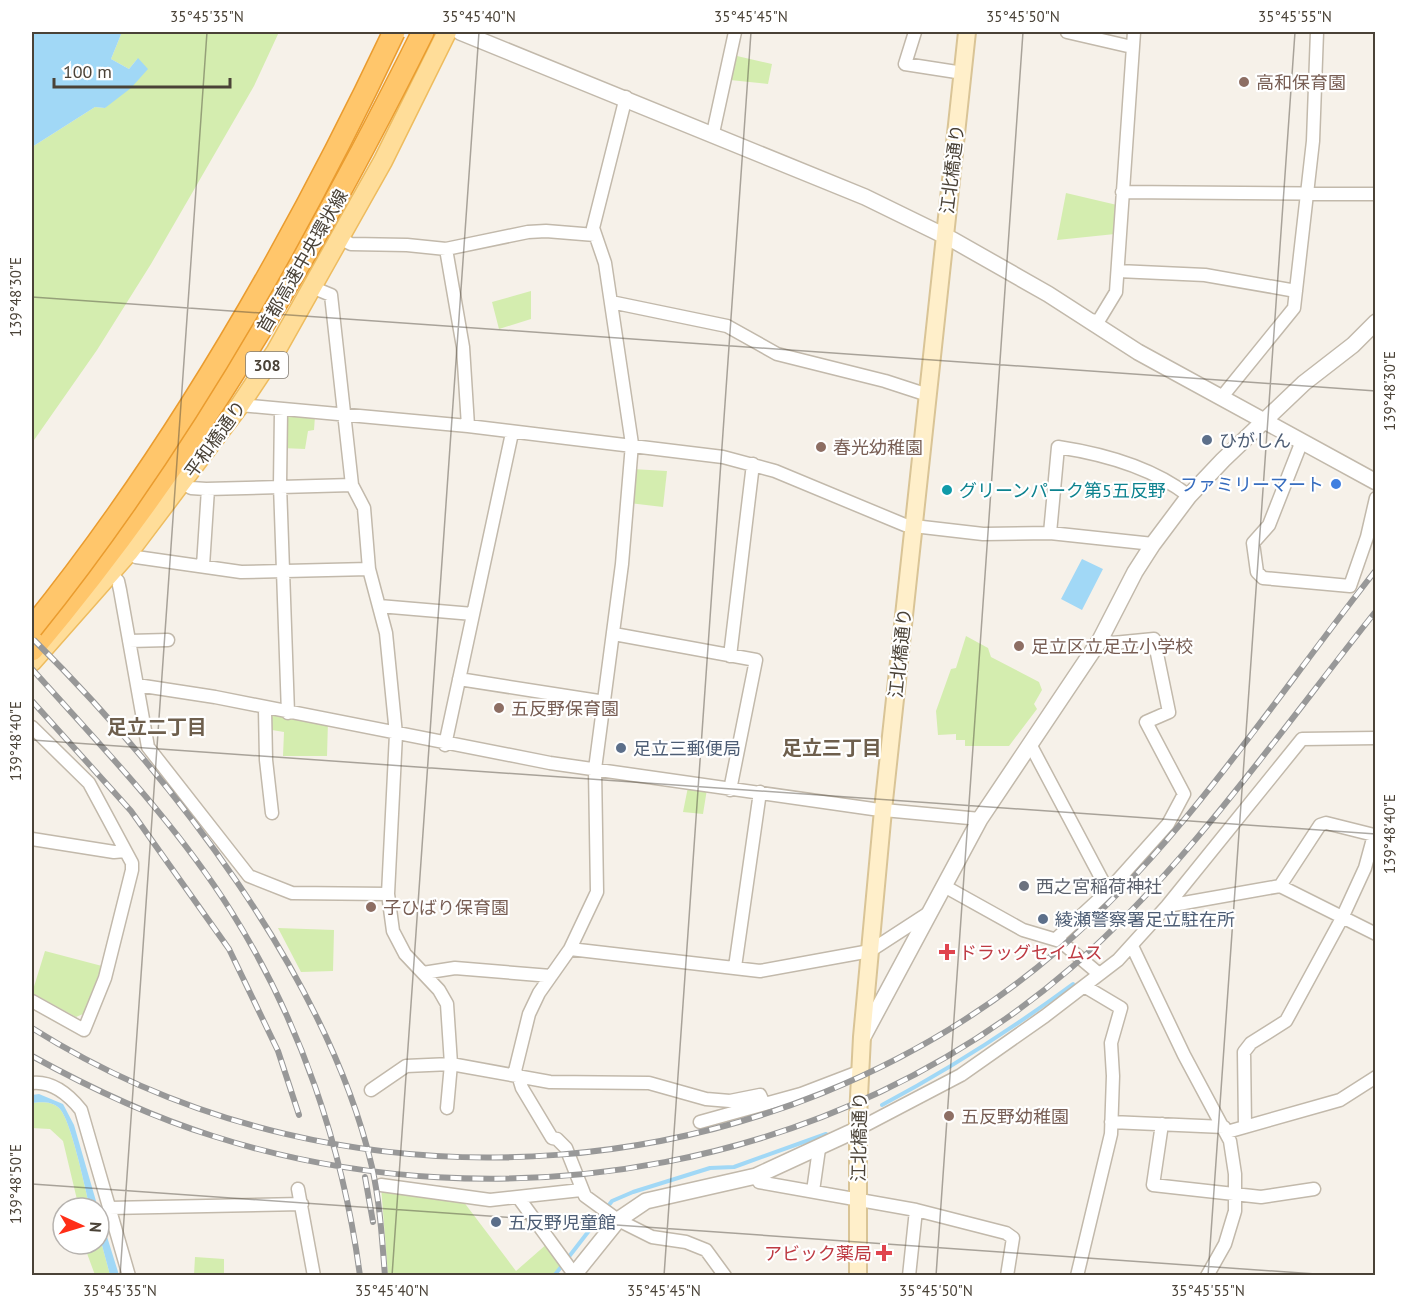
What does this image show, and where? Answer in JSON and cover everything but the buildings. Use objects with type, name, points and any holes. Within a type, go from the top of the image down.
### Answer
[{"type":"highway","name":"首都高速中央環状線","points":[[32,628],[69,580],[163,446],[223,352],[311,198],[394,32]]},
{"type":"highway","points":[[69,580],[141,497],[217,385],[283,275],[413,32]]},
{"type":"highway","name":"首都高速中央環状線","points":[[32,650],[146,507],[256,342],[348,181],[423,32]]},
{"type":"highway","points":[[60,617],[111,567],[175,485],[226,412],[309,277],[435,32]]},
{"type":"main road","points":[[222,375],[270,285],[277,247],[340,129],[388,32]]},
{"type":"main road","name":"平和橋通り","points":[[32,638],[127,516],[295,261],[360,144],[413,32]]},
{"type":"main road","name":"平和橋通り","points":[[32,662],[129,552],[240,405],[314,288],[383,161],[447,32]]},
{"type":"main road","name":"江北橋通り","points":[[858,1275],[858,1129],[862,1037],[883,810],[967,32]]},
{"type":"street","points":[[460,32],[626,97],[865,197],[1001,266],[1138,352],[1376,482]]},
{"type":"street","points":[[713,133],[735,32]]},
{"type":"street","points":[[915,32],[905,64],[963,73]]},
{"type":"street","points":[[1067,32],[1132,47]]},
{"type":"street","points":[[1091,321],[1099,320],[1116,292],[1134,32]]},
{"type":"street","points":[[1221,398],[1294,308],[1316,96],[1317,32]]},
{"type":"street","points":[[626,97],[593,228],[605,263],[632,444],[614,634],[595,770],[597,892],[570,949],[529,1014],[516,1075],[552,1137],[557,1138],[566,1148],[581,1190],[618,1220],[652,1237],[686,1242],[706,1250],[725,1275]]},
{"type":"street","points":[[1122,192],[1376,194]]},
{"type":"street","points":[[341,239],[351,244],[407,245],[446,249],[528,232],[546,231],[595,235]]},
{"type":"street","points":[[446,249],[463,347],[468,426]]},
{"type":"street","points":[[1118,271],[1205,275],[1296,291]]},
{"type":"street","points":[[314,288],[331,295],[352,485],[364,508],[369,568],[386,633],[396,734],[387,894],[393,931],[405,954],[447,1004],[451,1064],[447,1108]]},
{"type":"street","points":[[611,302],[727,326],[777,354],[885,381],[928,395]]},
{"type":"street","points":[[862,1037],[980,819],[1100,640],[1135,572],[1153,544],[1189,496],[1304,383],[1353,345],[1376,322]]},
{"type":"street","points":[[240,405],[281,411],[468,426],[512,433],[632,444],[753,464],[914,527],[983,534],[1050,533],[1153,544]]},
{"type":"street","points":[[281,411],[280,485],[288,713]]},
{"type":"street","points":[[445,745],[512,433]]},
{"type":"street","points":[[1302,441],[1269,525],[1253,543],[1257,572],[1263,578],[1350,586],[1367,537],[1376,498]]},
{"type":"street","points":[[1050,533],[1058,447],[1101,455],[1156,475],[1189,496]]},
{"type":"street","points":[[730,656],[753,464]]},
{"type":"street","points":[[183,483],[191,488],[208,489],[280,485],[352,485]]},
{"type":"street","points":[[203,566],[208,489]]},
{"type":"street","points":[[129,552],[136,557],[241,572],[369,568]]},
{"type":"street","points":[[111,574],[118,581],[148,747],[249,876],[292,893],[387,894]]},
{"type":"street","points":[[379,606],[473,614]]},
{"type":"street","points":[[614,634],[756,660],[730,790]]},
{"type":"street","points":[[1056,939],[1079,915],[1108,891],[1168,824],[1184,794],[1146,722],[1169,712],[1154,639],[1113,643],[1100,640]]},
{"type":"street","points":[[129,641],[168,640]]},
{"type":"street","points":[[459,679],[605,702]]},
{"type":"street","points":[[137,685],[215,697],[445,745],[595,770],[883,810],[980,819]]},
{"type":"street","points":[[265,709],[266,760],[272,813]]},
{"type":"street","points":[[32,727],[89,783],[132,863],[105,978],[84,1030],[32,1001]]},
{"type":"street","points":[[518,1197],[574,1275],[618,1220],[646,1201],[756,1176],[819,1149],[960,1075],[1084,986],[1132,946],[1302,739],[1376,738]]},
{"type":"street","points":[[1030,744],[1108,891]]},
{"type":"street","points":[[735,967],[760,792]]},
{"type":"street","points":[[1245,1127],[1244,1052],[1251,1043],[1286,1021],[1342,918],[1365,868],[1374,835],[1326,823],[1320,825],[1280,886]]},
{"type":"street","points":[[32,839],[114,852],[125,851]]},
{"type":"street","points":[[944,886],[1023,930],[1056,939],[1098,973]]},
{"type":"street","points":[[1167,906],[1280,886],[1376,934]]},
{"type":"street","points":[[570,949],[760,971],[870,951],[931,912]]},
{"type":"street","points":[[1132,946],[1184,1055],[1225,1129],[1235,1174],[1235,1211],[1225,1244],[1207,1275]]},
{"type":"street","points":[[423,973],[455,968],[551,976]]},
{"type":"street","points":[[1077,1275],[1111,1122],[1113,1076],[1111,1043],[1121,1008],[1084,986]]},
{"type":"street","points":[[371,1090],[406,1066],[451,1064],[550,1082],[649,1083],[706,1099],[730,1101],[760,1095],[764,1104]]},
{"type":"street","points":[[700,1122],[801,1094],[861,1071]]},
{"type":"street","points":[[1111,1122],[1225,1129],[1245,1127],[1340,1100],[1376,1077]]},
{"type":"street","points":[[32,1083],[46,1083],[71,1097],[81,1110],[106,1196]]},
{"type":"street","points":[[1162,1124],[1153,1185],[1235,1196],[1261,1197],[1314,1189]]},
{"type":"street","points":[[813,1191],[819,1149]]},
{"type":"street","points":[[756,1176],[759,1182],[916,1210],[1006,1233],[1013,1238],[1007,1275]]},
{"type":"street","points":[[381,1185],[490,1200],[581,1190]]},
{"type":"street","points":[[298,1189],[314,1275]]},
{"type":"street","points":[[111,1208],[302,1204]]},
{"type":"street","points":[[909,1275],[916,1210]]},
{"type":"street","points":[[111,1215],[129,1275]]},
{"type":"green space","points":[[122,32],[279,32],[254,86],[151,264],[97,350],[32,443],[32,147],[95,107],[105,108],[138,58],[129,69],[111,59]]},
{"type":"green space","points":[[737,56],[772,64],[768,84],[730,80]]},
{"type":"green space","points":[[1066,193],[1117,205],[1115,234],[1057,240]]},
{"type":"green space","points":[[531,291],[531,319],[499,329],[492,302]]},
{"type":"green space","points":[[283,414],[315,416],[314,430],[308,431],[305,449],[282,448]]},
{"type":"green space","points":[[632,469],[667,471],[663,507],[629,503]]},
{"type":"green space","points":[[966,636],[988,648],[991,657],[1039,682],[1042,690],[1034,704],[1037,709],[1009,746],[965,746],[965,740],[956,740],[956,734],[938,735],[936,711],[951,669],[956,668]]},
{"type":"green space","points":[[265,710],[328,721],[327,756],[283,756],[284,732],[266,729]]},
{"type":"green space","points":[[688,787],[707,789],[703,814],[683,812]]},
{"type":"green space","points":[[278,928],[334,930],[333,971],[301,972]]},
{"type":"green space","points":[[45,951],[102,966],[83,1014],[76,1017],[32,993]]},
{"type":"green space","points":[[32,1103],[49,1103],[59,1108],[73,1139],[87,1196],[76,1196],[63,1141],[50,1129],[32,1128]]},
{"type":"green space","points":[[381,1186],[460,1197],[516,1271],[548,1243],[564,1263],[554,1275],[388,1275]]},
{"type":"green space","points":[[88,1256],[105,1256],[110,1275],[95,1275]]},
{"type":"green space","points":[[195,1257],[224,1259],[224,1275],[194,1275]]},
{"type":"water","points":[[32,32],[122,32],[111,59],[129,69],[138,58],[148,69],[131,88],[105,108],[95,107],[32,147]]},
{"type":"water","points":[[1082,559],[1103,569],[1082,610],[1061,599]]},
{"type":"water","points":[[39,1094],[63,1104],[74,1125],[95,1196],[87,1196],[73,1139],[64,1115],[53,1104],[32,1103],[32,1095]]},
{"type":"water","points":[[111,1249],[119,1275],[110,1275],[105,1256],[111,1256]]},
{"type":"waterway","points":[[882,1105],[980,1048],[1073,984]]},
{"type":"waterway","points":[[554,1276],[612,1201],[633,1192],[710,1168],[734,1167],[826,1134]]},
{"type":"railway","points":[[32,1028],[155,1092],[285,1134],[420,1155],[557,1155],[692,1134],[822,1093],[945,1032],[1057,951],[1103,909],[1186,817],[1376,570]]},
{"type":"railway","points":[[32,1056],[120,1100],[166,1120],[213,1136],[324,1164],[438,1177],[552,1177],[665,1162],[775,1134],[881,1092],[980,1036],[1072,967],[1114,928],[1193,842],[1376,611]]},
{"type":"railway","points":[[32,638],[137,751],[188,815],[237,882],[281,951],[319,1023],[350,1095],[375,1181],[385,1276]]},
{"type":"railway","points":[[32,669],[111,756],[186,846],[231,911],[256,953],[298,1041],[315,1086],[342,1180],[360,1276]]},
{"type":"railway","points":[[32,701],[131,811],[229,949],[278,1051],[299,1115]]},
{"type":"railway","points":[[365,1177],[373,1222]]},
{"type":"place","name":"高和保育園","points":[[1244,82]]},
{"type":"place","name":"ひがしん","points":[[1207,440]]},
{"type":"place","name":"春光幼稚園","points":[[821,447]]},
{"type":"place","name":"ファミリーマート","points":[[1336,484]]},
{"type":"place","name":"グリーンパーク第5五反野","points":[[947,490]]},
{"type":"place","name":"足立区立足立小学校","points":[[1019,646]]},
{"type":"place","name":"五反野保育園","points":[[499,708]]},
{"type":"place","name":"足立三郵便局","points":[[621,748]]},
{"type":"place","name":"西之宮稲荷神社","points":[[1024,886]]},
{"type":"place","name":"子ひばり保育園","points":[[371,907]]},
{"type":"place","name":"綾瀬警察署足立駐在所","points":[[1043,919]]},
{"type":"place","name":"ドラッグセイムス","points":[[947,952]]},
{"type":"place","name":"五反野幼稚園","points":[[949,1116]]},
{"type":"place","name":"五反野児童館","points":[[496,1222]]},
{"type":"place","name":"アビック薬局","points":[[884,1253]]},
{"type":"district","name":"足立二丁目","points":[[157,727]]},
{"type":"district","name":"足立三丁目","points":[[832,748]]}]
